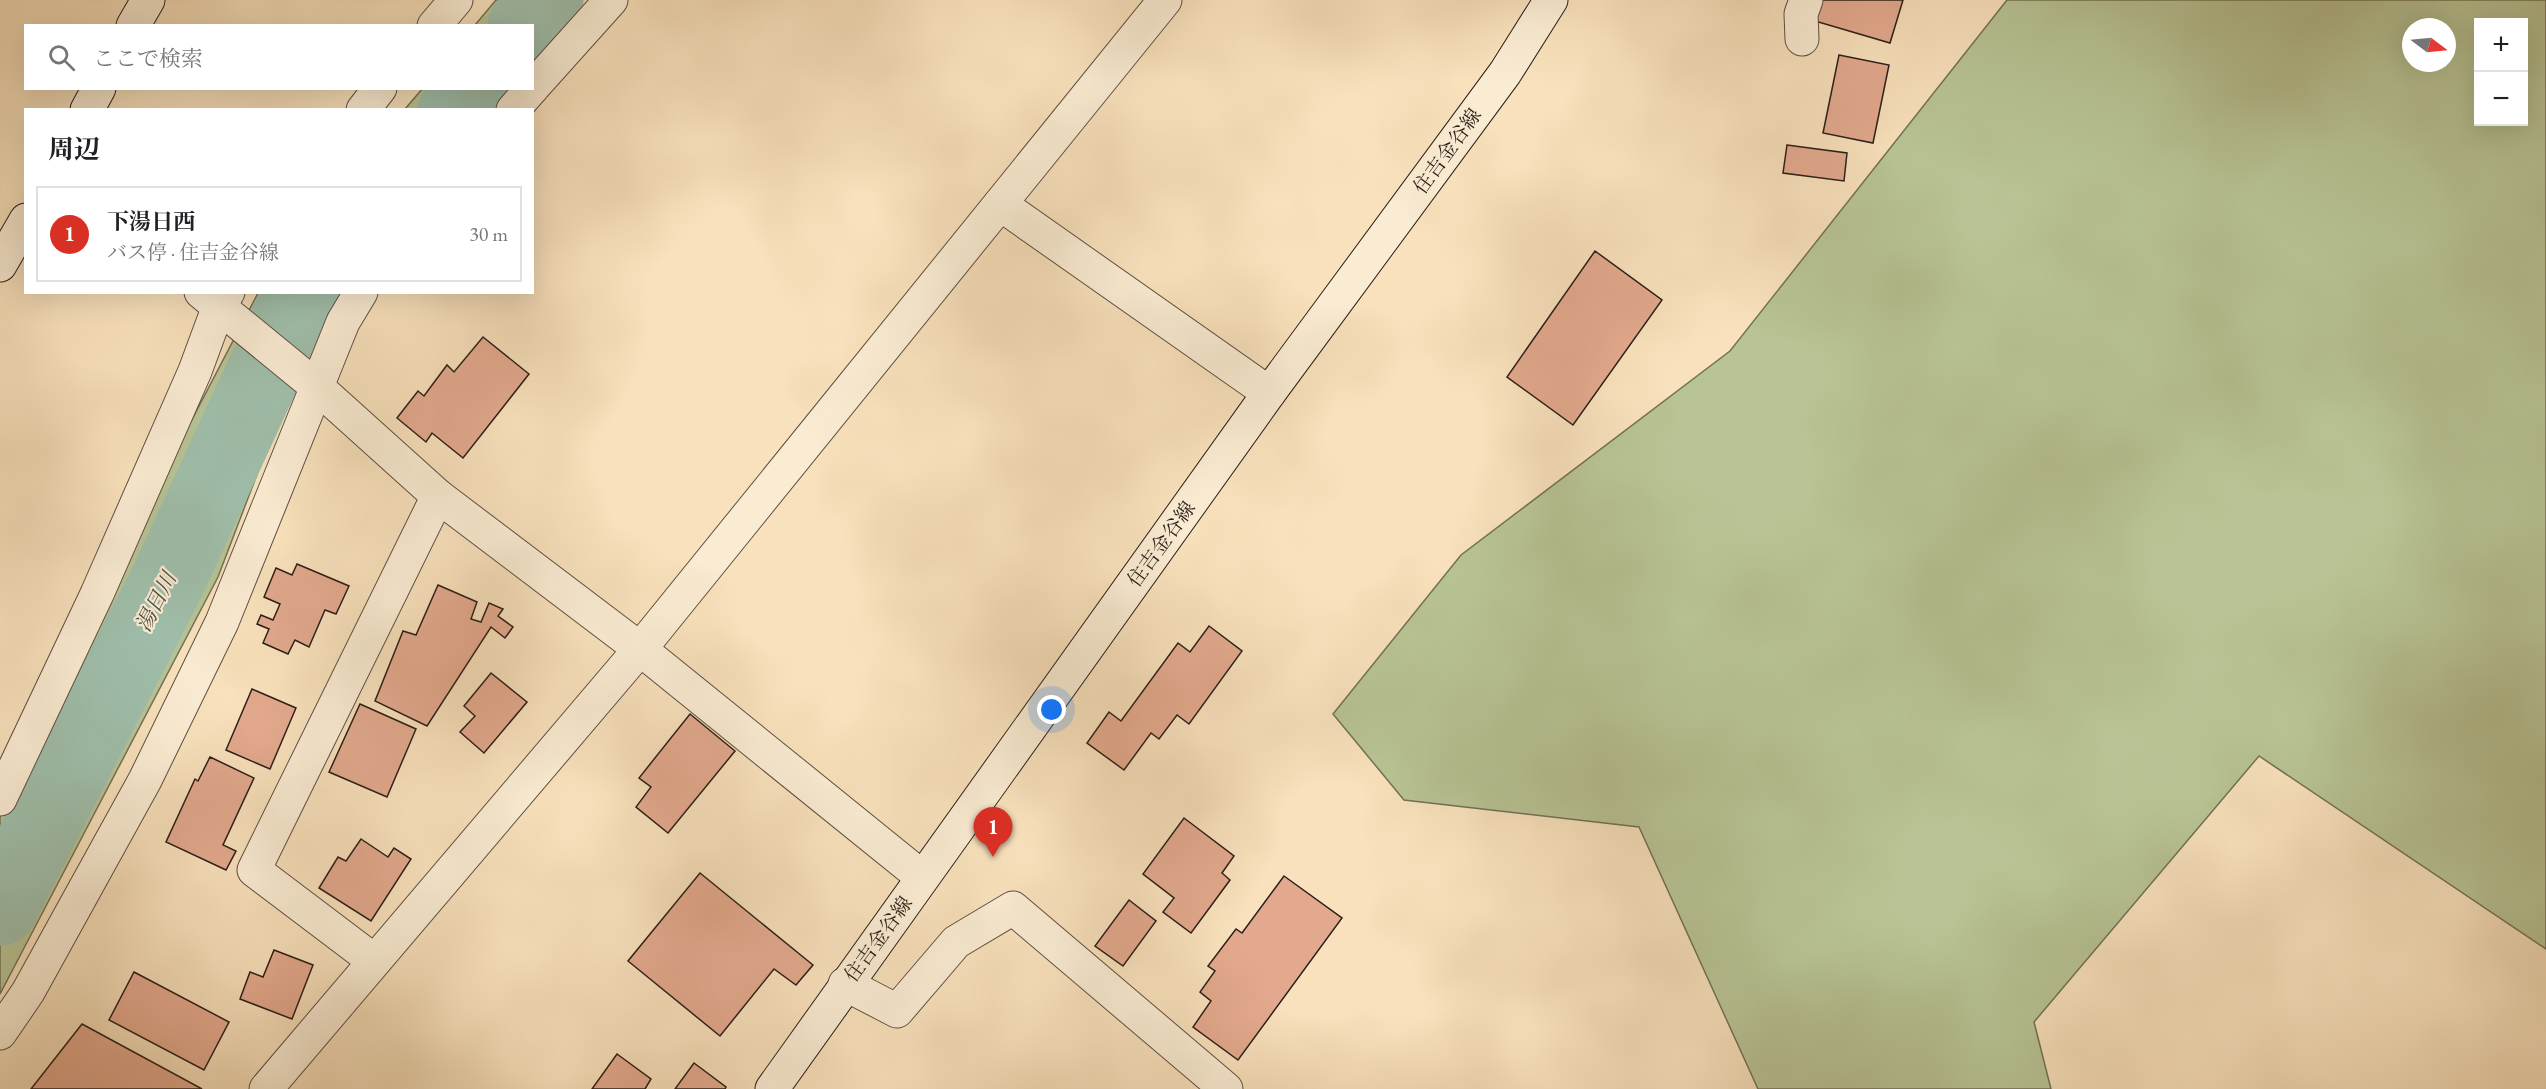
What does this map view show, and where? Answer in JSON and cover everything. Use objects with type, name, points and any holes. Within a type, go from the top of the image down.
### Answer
[{"type":"street","points":[[135,24],[148,0]]},
{"type":"street","points":[[436,24],[456,0]]},
{"type":"street","points":[[534,86],[611,0]]},
{"type":"street","points":[[266,1089],[373,960],[640,649],[1165,0]]},
{"type":"street","name":"住吉金谷線","points":[[772,1089],[1269,393],[1504,73],[1551,0]]},
{"type":"street","points":[[1802,39],[1801,14],[1806,0]]},
{"type":"street","points":[[88,108],[98,90]]},
{"type":"street","points":[[365,108],[378,90]]},
{"type":"street","points":[[515,108],[530,90]]},
{"type":"street","points":[[1000,204],[1269,393]]},
{"type":"street","points":[[0,266],[24,224]]},
{"type":"street","points":[[0,1033],[28,992],[145,780],[222,622],[343,322],[360,294]]},
{"type":"street","points":[[0,799],[98,594],[195,371],[216,297],[438,496],[640,649],[922,877]]},
{"type":"street","points":[[373,960],[254,870],[438,496]]},
{"type":"street","points":[[846,984],[897,1011],[956,942],[1013,908],[1226,1089]]},
{"type":"green space","points":[[496,0],[568,0],[534,41],[534,24],[476,24]]},
{"type":"green space","points":[[2007,0],[2546,0],[2546,949],[2259,756],[2034,1022],[2051,1089],[1758,1089],[1639,827],[1404,800],[1333,714],[1461,555],[1730,351]]},
{"type":"green space","points":[[421,90],[492,90],[477,108],[406,108]]},
{"type":"green space","points":[[257,294],[326,294],[218,577],[0,994],[0,787]]},
{"type":"building","points":[[1821,0],[1903,0],[1890,43],[1815,21]]},
{"type":"building","points":[[1839,55],[1889,65],[1873,143],[1823,133]]},
{"type":"building","points":[[1787,145],[1847,153],[1844,181],[1783,173]]},
{"type":"building","points":[[1595,251],[1662,300],[1573,425],[1507,377]]},
{"type":"building","points":[[483,337],[529,374],[463,458],[432,433],[426,442],[397,418],[418,391],[424,396],[447,365],[454,372]]},
{"type":"building","points":[[297,564],[349,586],[336,614],[325,610],[309,647],[295,640],[288,654],[263,643],[269,629],[257,624],[261,615],[273,620],[280,604],[264,597],[276,568],[292,575]]},
{"type":"building","points":[[438,585],[477,602],[471,619],[481,622],[489,603],[503,609],[498,616],[513,627],[505,638],[491,627],[427,726],[375,701],[403,631],[416,635]]},
{"type":"building","points":[[1209,626],[1242,651],[1189,724],[1177,715],[1159,739],[1151,733],[1124,770],[1087,743],[1109,712],[1121,721],[1178,643],[1190,652]]},
{"type":"building","points":[[491,673],[527,702],[484,753],[460,732],[475,716],[464,706]]},
{"type":"building","points":[[252,689],[296,708],[270,769],[226,750]]},
{"type":"building","points":[[360,704],[416,729],[387,797],[329,772]]},
{"type":"building","points":[[690,714],[735,751],[668,833],[636,807],[651,787],[639,778]]},
{"type":"building","points":[[210,757],[254,778],[223,845],[236,851],[226,870],[166,842],[195,779],[198,781]]},
{"type":"building","points":[[1184,818],[1234,856],[1222,873],[1230,880],[1191,933],[1163,912],[1174,898],[1143,874]]},
{"type":"building","points":[[361,839],[388,857],[394,848],[411,859],[371,921],[319,888],[338,857],[346,861]]},
{"type":"building","points":[[700,873],[813,965],[796,985],[774,969],[720,1036],[628,961]]},
{"type":"building","points":[[1284,876],[1342,918],[1238,1060],[1193,1027],[1211,1001],[1200,992],[1215,971],[1208,966],[1236,929],[1242,933]]},
{"type":"building","points":[[1129,900],[1156,921],[1123,966],[1095,946]]},
{"type":"building","points":[[274,950],[313,965],[292,1019],[240,999],[250,972],[263,977]]},
{"type":"building","points":[[134,972],[229,1022],[204,1070],[109,1020]]},
{"type":"building","points":[[82,1024],[202,1089],[31,1089]]},
{"type":"building","points":[[617,1054],[651,1079],[645,1089],[592,1089]]},
{"type":"building","points":[[694,1063],[726,1087],[725,1089],[675,1089]]},
{"type":"waterway","name":"湯日川","points":[[527,24],[546,0]]},
{"type":"waterway","name":"湯日川","points":[[458,108],[471,90]]},
{"type":"waterway","name":"湯日川","points":[[0,908],[169,578],[294,307],[304,294]]},
{"type":"place","name":"下湯日西","points":[[993,857]]}]
